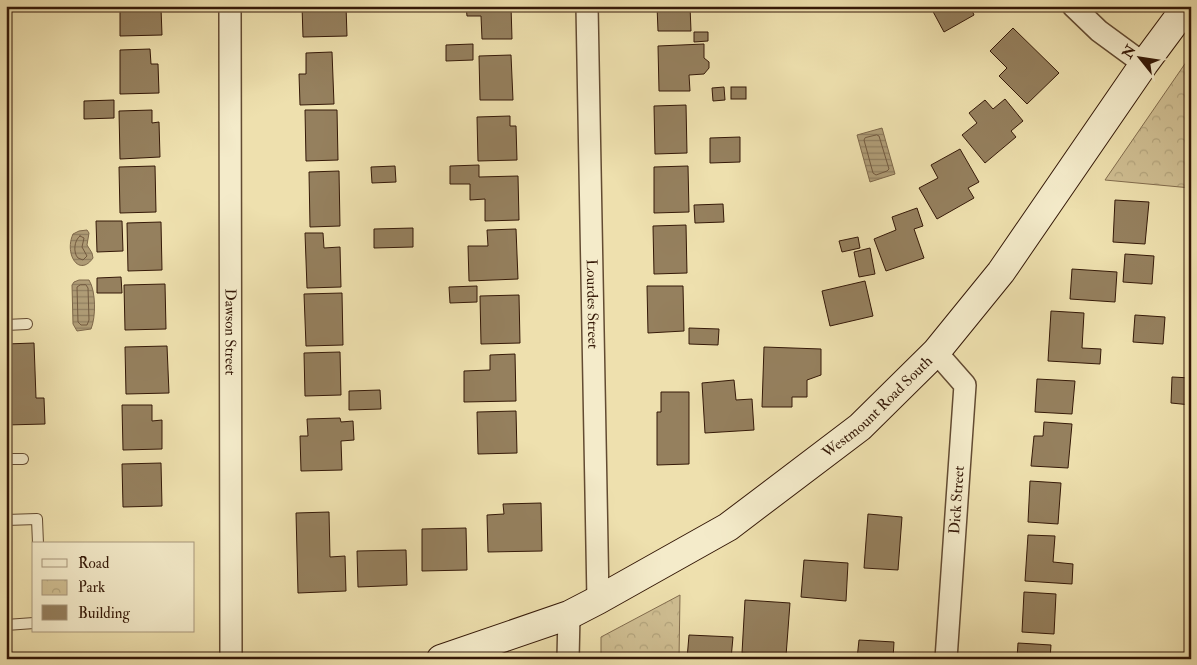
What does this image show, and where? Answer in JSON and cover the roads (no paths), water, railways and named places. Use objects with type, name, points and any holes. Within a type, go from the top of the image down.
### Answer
[{"type":"main road","name":"Westmount Road South","points":[[441,659],[569,615],[598,600],[728,527],[860,427],[936,352],[1001,272],[1144,64],[1187,6]]},
{"type":"street","name":"Dawson Street","points":[[230,6],[231,659]]},
{"type":"street","name":"Lourdes Street","points":[[587,6],[598,600]]},
{"type":"street","points":[[1073,6],[1099,31],[1144,64]]},
{"type":"street","name":"Dick Street","points":[[936,352],[965,385],[946,659]]},
{"type":"street","points":[[568,659],[569,615]]},
{"type":"lane","points":[[6,325],[28,324]]},
{"type":"lane","points":[[6,459],[23,459]]},
{"type":"lane","points":[[6,520],[37,519],[38,542]]},
{"type":"lane","points":[[6,624],[32,623]]},
{"type":"water","points":[[882,128],[895,174],[870,182],[857,135]]},
{"type":"water","points":[[87,230],[89,233],[87,245],[93,258],[88,264],[83,266],[74,261],[70,249],[73,234]]},
{"type":"water","points":[[79,280],[89,280],[94,297],[94,311],[91,329],[77,331],[73,324],[72,285]]}]
